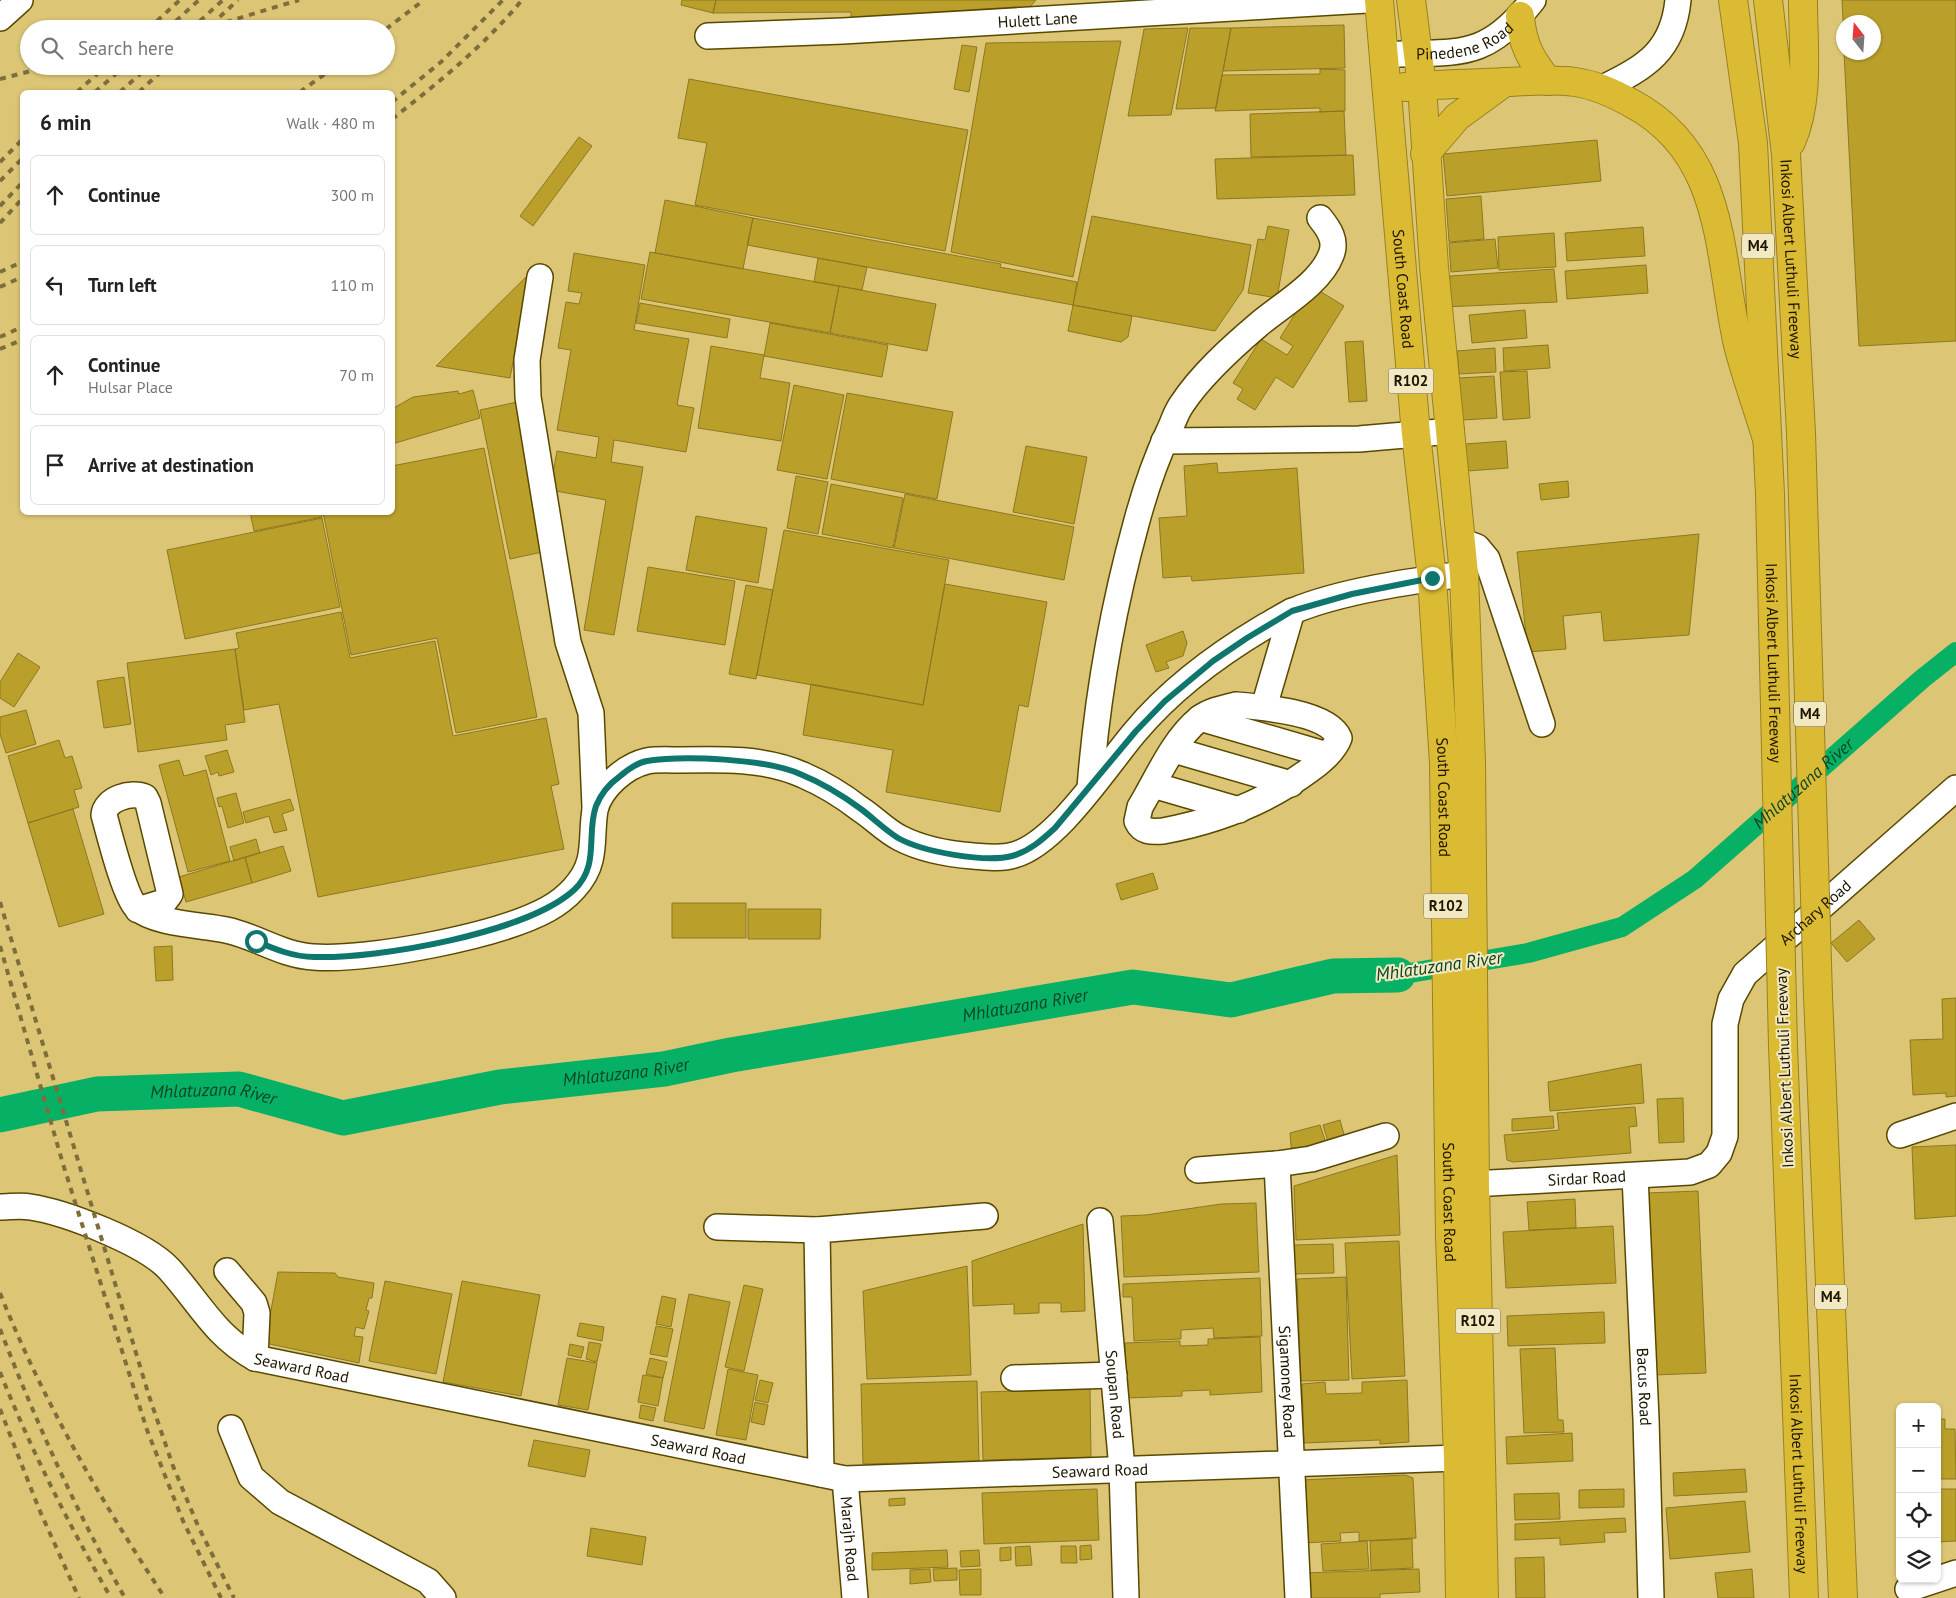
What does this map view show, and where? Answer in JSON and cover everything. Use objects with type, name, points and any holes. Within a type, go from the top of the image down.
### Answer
[{"type":"highway","name":"South Coast Road","points":[[1379,0],[1416,434],[1432,578],[1444,763],[1447,1050],[1462,1184],[1484,1598]]},
{"type":"highway","name":"South Coast Road","points":[[1411,0],[1422,86],[1425,154],[1438,316],[1464,574],[1471,762],[1474,1045],[1462,1184],[1458,1458],[1460,1598]]},
{"type":"highway","name":"Inkosi Albert Luthuli Freeway","points":[[1733,0],[1753,143],[1770,494],[1784,1046],[1804,1598]]},
{"type":"highway","name":"Inkosi Albert Luthuli Freeway","points":[[1768,0],[1786,155],[1801,433],[1818,995],[1843,1598]]},
{"type":"highway","points":[[1786,155],[1797,129],[1802,96],[1803,0]]},
{"type":"highway","points":[[1526,8],[1521,34],[1525,48],[1532,62],[1548,81]]},
{"type":"highway","points":[[1386,89],[1505,82],[1574,82],[1603,88],[1650,113],[1677,138],[1698,172],[1713,207],[1723,248],[1738,345],[1766,436]]},
{"type":"highway","points":[[1425,154],[1457,117],[1505,82]]},
{"type":"highway","points":[[1401,270],[1434,267]]},
{"type":"highway","points":[[1406,320],[1438,316]]},
{"type":"street","name":"Hulett Lane","points":[[708,36],[843,31],[1072,8],[1367,0]]},
{"type":"street","points":[[1603,88],[1629,75],[1650,60],[1667,42],[1676,18],[1678,0]]},
{"type":"street","name":"Pinedene Road","points":[[1383,55],[1456,52],[1478,48],[1494,40],[1526,8]]},
{"type":"street","points":[[1090,788],[1096,717],[1105,659],[1123,572],[1150,472],[1181,405],[1208,373],[1258,325],[1298,296],[1332,255],[1332,234],[1320,218]]},
{"type":"street","points":[[138,910],[165,920],[234,932],[277,950],[313,958],[366,955],[445,941],[522,920],[549,908],[576,888],[590,863],[596,807],[591,713],[568,642],[528,397],[527,360],[540,278]]},
{"type":"street","points":[[1164,441],[1359,440],[1451,431]]},
{"type":"street","points":[[1461,541],[1478,547],[1487,559],[1542,724]]},
{"type":"street","points":[[596,807],[608,785],[629,768],[646,761],[682,759],[765,763],[798,772],[826,786],[898,838],[948,854],[998,858],[1013,856],[1042,840],[1090,788],[1136,731],[1165,701],[1213,661],[1247,638],[1292,611],[1352,594],[1432,578],[1464,574]]},
{"type":"street","points":[[1264,707],[1292,611]]},
{"type":"street","points":[[1236,706],[1264,707],[1298,715],[1333,728],[1338,738],[1336,744],[1327,755],[1291,784],[1239,810],[1182,828],[1150,832],[1142,829],[1137,816],[1174,750],[1188,729],[1200,718],[1218,709],[1236,706]]},
{"type":"street","points":[[1200,718],[1327,755]]},
{"type":"street","points":[[1174,750],[1291,784]]},
{"type":"street","points":[[1153,786],[1239,810]]},
{"type":"street","name":"Archary Road","points":[[1719,1153],[1725,1136],[1725,1024],[1731,999],[1745,974],[1952,800]]},
{"type":"street","points":[[1900,1135],[1956,1116]]},
{"type":"street","points":[[1198,1170],[1277,1164],[1311,1159],[1386,1136]]},
{"type":"street","name":"Sirdar Road","points":[[1462,1184],[1690,1172],[1709,1165],[1719,1153]]},
{"type":"street","name":"Sigamoney Road","points":[[1277,1164],[1298,1598]]},
{"type":"street","name":"Bacus Road","points":[[1635,1176],[1646,1419],[1651,1598]]},
{"type":"street","name":"Seaward Road","points":[[0,1207],[28,1206],[55,1212],[106,1231],[138,1248],[167,1266],[220,1333],[237,1348],[255,1358],[846,1479],[1458,1458]]},
{"type":"street","points":[[717,1227],[817,1230],[985,1216]]},
{"type":"street","name":"Soupan Road","points":[[1100,1221],[1122,1469],[1126,1598]]},
{"type":"street","points":[[817,1230],[821,1474]]},
{"type":"street","points":[[227,1271],[254,1303],[257,1313],[255,1358]]},
{"type":"street","points":[[1014,1378],[1114,1375]]},
{"type":"street","points":[[231,1428],[251,1478],[280,1502],[428,1581],[444,1598]]},
{"type":"street","name":"Marajh Road","points":[[846,1479],[855,1598]]},
{"type":"street","points":[[1908,1589],[1956,1573]]},
{"type":"building","points":[[682,0],[716,0],[713,13],[681,5]]},
{"type":"building","points":[[716,0],[1036,0],[1025,13],[851,18],[851,12],[713,13]]},
{"type":"building","points":[[1842,0],[1956,0],[1956,341],[1859,346],[1844,60],[1881,60],[1881,15],[1843,15]]},
{"type":"building","points":[[1344,25],[1345,68],[1223,71],[1231,28]]},
{"type":"building","points":[[1188,28],[1171,115],[1128,116],[1144,29]]},
{"type":"building","points":[[1190,28],[1231,28],[1216,108],[1176,109]]},
{"type":"building","points":[[1121,41],[1073,277],[951,252],[986,43]]},
{"type":"building","points":[[962,45],[977,47],[969,92],[954,89]]},
{"type":"building","points":[[1320,69],[1345,70],[1345,111],[1320,112],[1320,108],[1215,111],[1222,75],[1320,74]]},
{"type":"building","points":[[689,79],[968,130],[945,251],[695,205],[707,143],[678,138]]},
{"type":"building","points":[[1344,111],[1346,155],[1251,157],[1250,114]]},
{"type":"building","points":[[579,137],[592,146],[533,226],[520,216]]},
{"type":"building","points":[[1597,140],[1601,181],[1447,196],[1443,154]]},
{"type":"building","points":[[1353,155],[1355,195],[1217,199],[1215,159]]},
{"type":"building","points":[[1481,196],[1484,239],[1449,242],[1446,199]]},
{"type":"building","points":[[665,200],[753,218],[743,269],[655,253]]},
{"type":"building","points":[[1092,216],[1251,245],[1243,290],[1215,331],[1073,305]]},
{"type":"building","points":[[753,218],[1001,264],[1000,267],[1077,282],[1073,305],[747,245]]},
{"type":"building","points":[[1268,226],[1289,230],[1277,298],[1248,293],[1258,239],[1265,240]]},
{"type":"building","points":[[1643,227],[1645,256],[1567,261],[1565,233]]},
{"type":"building","points":[[1554,233],[1556,267],[1499,270],[1498,237]]},
{"type":"building","points":[[1495,239],[1498,268],[1451,272],[1449,243]]},
{"type":"building","points":[[650,252],[839,286],[830,333],[641,299]]},
{"type":"building","points":[[574,253],[645,265],[634,330],[689,339],[677,405],[694,408],[686,452],[614,440],[611,462],[643,467],[614,635],[584,630],[606,500],[550,490],[557,451],[596,458],[599,437],[557,430],[571,350],[558,348],[566,302],[579,304],[582,293],[568,291]]},
{"type":"building","points":[[818,258],[867,267],[862,290],[814,282]]},
{"type":"building","points":[[1646,265],[1648,293],[1567,299],[1565,271]]},
{"type":"building","points":[[1554,269],[1557,302],[1443,307],[1441,279],[1450,279],[1450,276]]},
{"type":"building","points":[[530,273],[510,378],[436,366]]},
{"type":"building","points":[[839,286],[936,304],[927,351],[830,333]]},
{"type":"building","points":[[1318,290],[1344,306],[1293,388],[1276,377],[1255,410],[1237,399],[1243,389],[1233,383],[1261,339],[1287,355],[1293,346],[1280,338],[1303,301]]},
{"type":"building","points":[[640,303],[730,319],[727,338],[636,323]]},
{"type":"building","points":[[1073,305],[1132,316],[1128,337],[1121,342],[1068,331]]},
{"type":"building","points":[[1525,310],[1527,338],[1472,343],[1469,315]]},
{"type":"building","points":[[770,323],[888,345],[882,377],[764,356]]},
{"type":"building","points":[[1363,341],[1367,401],[1349,402],[1345,342]]},
{"type":"building","points":[[1548,345],[1550,368],[1504,371],[1503,348]]},
{"type":"building","points":[[711,346],[764,355],[760,378],[790,383],[781,441],[698,428]]},
{"type":"building","points":[[1495,348],[1496,372],[1459,374],[1457,351]]},
{"type":"building","points":[[1527,371],[1530,418],[1503,420],[1500,372]]},
{"type":"building","points":[[1494,376],[1497,418],[1462,420],[1459,378]]},
{"type":"building","points":[[794,385],[844,395],[827,479],[777,470]]},
{"type":"building","points":[[473,390],[480,418],[395,443],[395,407],[413,397],[458,391],[459,394]]},
{"type":"building","points":[[847,393],[953,412],[937,499],[831,479]]},
{"type":"building","points":[[517,402],[547,551],[510,559],[480,410]]},
{"type":"building","points":[[1506,441],[1508,468],[1467,471],[1465,444]]},
{"type":"building","points":[[1026,446],[1087,457],[1074,524],[1013,512]]},
{"type":"building","points":[[484,448],[537,717],[456,733],[437,638],[351,655],[324,515],[395,515],[395,465]]},
{"type":"building","points":[[1217,463],[1218,473],[1297,468],[1304,573],[1192,581],[1191,576],[1163,578],[1159,518],[1187,516],[1184,466]]},
{"type":"building","points":[[796,476],[828,482],[818,534],[787,528]]},
{"type":"building","points":[[1568,481],[1569,497],[1541,500],[1539,484]]},
{"type":"building","points":[[831,484],[903,498],[893,548],[822,534]]},
{"type":"building","points":[[905,494],[1074,527],[1064,580],[894,548]]},
{"type":"building","points":[[251,515],[322,515],[322,517],[254,531]]},
{"type":"building","points":[[696,516],[767,528],[758,583],[686,570]]},
{"type":"building","points":[[322,518],[340,607],[185,639],[167,550]]},
{"type":"building","points":[[784,530],[949,560],[923,705],[757,675]]},
{"type":"building","points":[[1699,534],[1689,635],[1604,641],[1601,612],[1563,616],[1566,649],[1528,652],[1517,552]]},
{"type":"building","points":[[648,567],[735,581],[725,645],[637,631]]},
{"type":"building","points":[[945,584],[1047,602],[1028,707],[1019,705],[1000,812],[886,792],[893,750],[803,735],[811,684],[923,705]]},
{"type":"building","points":[[746,585],[773,590],[756,679],[729,674]]},
{"type":"building","points":[[341,612],[350,658],[435,641],[453,736],[546,718],[559,784],[551,786],[564,849],[318,897],[279,704],[244,710],[235,649],[239,648],[236,633]]},
{"type":"building","points":[[1183,631],[1187,643],[1183,656],[1166,662],[1169,668],[1156,672],[1146,645]]},
{"type":"building","points":[[235,649],[245,722],[225,725],[227,740],[138,752],[127,663]]},
{"type":"building","points":[[18,653],[40,667],[14,707],[0,698],[0,682]]},
{"type":"building","points":[[124,677],[131,724],[104,728],[97,681]]},
{"type":"building","points":[[26,710],[36,744],[6,753],[0,734],[0,717]]},
{"type":"building","points":[[59,740],[65,758],[72,756],[82,788],[74,790],[79,807],[28,823],[8,756]]},
{"type":"building","points":[[227,750],[234,772],[219,776],[218,772],[211,775],[205,756]]},
{"type":"building","points":[[179,760],[184,776],[206,770],[230,861],[188,872],[159,765]]},
{"type":"building","points":[[236,793],[244,823],[228,828],[222,806],[219,807],[217,798]]},
{"type":"building","points":[[290,799],[294,810],[282,814],[287,830],[274,833],[269,816],[246,823],[243,812]]},
{"type":"building","points":[[73,809],[104,914],[59,927],[28,823]]},
{"type":"building","points":[[256,839],[260,853],[234,861],[230,847]]},
{"type":"building","points":[[283,846],[291,871],[252,883],[245,857]]},
{"type":"building","points":[[245,857],[252,883],[186,902],[179,877]]},
{"type":"building","points":[[1153,873],[1158,889],[1121,900],[1116,884]]},
{"type":"building","points":[[672,903],[746,903],[746,938],[672,938]]},
{"type":"building","points":[[748,909],[821,909],[820,939],[748,939]]},
{"type":"building","points":[[1859,920],[1875,939],[1847,962],[1831,943]]},
{"type":"building","points":[[172,946],[173,980],[156,981],[154,947]]},
{"type":"building","points":[[1956,998],[1956,1096],[1946,1097],[1946,1093],[1913,1095],[1910,1040],[1943,1039],[1942,999]]},
{"type":"building","points":[[1641,1064],[1644,1103],[1550,1111],[1548,1082]]},
{"type":"building","points":[[1683,1098],[1684,1142],[1659,1143],[1657,1099]]},
{"type":"building","points":[[1635,1107],[1637,1126],[1629,1127],[1631,1153],[1513,1162],[1507,1160],[1504,1135],[1559,1130],[1557,1113]]},
{"type":"building","points":[[1553,1116],[1554,1128],[1512,1131],[1512,1119]]},
{"type":"building","points":[[1340,1120],[1347,1145],[1330,1149],[1323,1125]]},
{"type":"building","points":[[1320,1125],[1329,1152],[1292,1157],[1290,1133]]},
{"type":"building","points":[[1956,1145],[1956,1216],[1915,1219],[1912,1147]]},
{"type":"building","points":[[1397,1155],[1400,1235],[1296,1240],[1294,1186]]},
{"type":"building","points":[[1698,1191],[1706,1373],[1654,1375],[1647,1193]]},
{"type":"building","points":[[1575,1199],[1576,1228],[1529,1230],[1527,1202]]},
{"type":"building","points":[[1256,1203],[1259,1272],[1124,1277],[1121,1216],[1146,1215],[1221,1204]]},
{"type":"building","points":[[1083,1224],[1085,1311],[1061,1312],[1061,1303],[1039,1303],[1039,1313],[1014,1314],[1014,1304],[973,1306],[972,1261]]},
{"type":"building","points":[[1613,1226],[1616,1283],[1506,1288],[1503,1232]]},
{"type":"building","points":[[1399,1241],[1405,1376],[1352,1379],[1345,1243]]},
{"type":"building","points":[[1333,1244],[1334,1273],[1295,1274],[1294,1245]]},
{"type":"building","points":[[967,1266],[971,1375],[867,1379],[863,1291]]},
{"type":"building","points":[[278,1272],[335,1273],[338,1277],[374,1283],[372,1298],[369,1298],[366,1310],[369,1311],[364,1329],[356,1327],[354,1336],[363,1337],[359,1363],[265,1343]]},
{"type":"building","points":[[1346,1277],[1349,1380],[1301,1381],[1297,1279]]},
{"type":"building","points":[[1260,1278],[1262,1336],[1214,1338],[1213,1328],[1181,1330],[1181,1339],[1134,1341],[1132,1297],[1123,1297],[1123,1284]]},
{"type":"building","points":[[385,1281],[452,1294],[436,1374],[369,1361]]},
{"type":"building","points":[[462,1281],[540,1295],[521,1396],[443,1382]]},
{"type":"building","points":[[744,1285],[763,1289],[744,1371],[725,1367]]},
{"type":"building","points":[[689,1294],[730,1302],[704,1429],[664,1421]]},
{"type":"building","points":[[662,1296],[676,1299],[671,1327],[656,1324]]},
{"type":"building","points":[[1604,1312],[1605,1343],[1508,1346],[1507,1316]]},
{"type":"building","points":[[580,1323],[604,1327],[602,1341],[577,1336]]},
{"type":"building","points":[[656,1326],[673,1329],[667,1357],[650,1354]]},
{"type":"building","points":[[1260,1337],[1262,1392],[1210,1395],[1210,1390],[1182,1391],[1182,1396],[1127,1398],[1125,1343],[1180,1341],[1180,1346],[1208,1345],[1208,1339]]},
{"type":"building","points":[[589,1342],[601,1344],[597,1362],[586,1359]]},
{"type":"building","points":[[570,1344],[584,1347],[581,1358],[568,1355]]},
{"type":"building","points":[[1555,1348],[1558,1420],[1563,1420],[1564,1432],[1524,1433],[1520,1349]]},
{"type":"building","points":[[567,1358],[597,1363],[588,1410],[558,1405]]},
{"type":"building","points":[[650,1358],[667,1362],[663,1378],[646,1374]]},
{"type":"building","points":[[728,1369],[758,1375],[746,1440],[716,1435]]},
{"type":"building","points":[[643,1375],[663,1378],[658,1406],[638,1402]]},
{"type":"building","points":[[760,1380],[773,1383],[768,1403],[755,1400]]},
{"type":"building","points":[[1407,1380],[1409,1442],[1380,1444],[1380,1440],[1304,1443],[1302,1384],[1325,1382],[1326,1394],[1362,1393],[1362,1382]]},
{"type":"building","points":[[977,1381],[979,1461],[863,1464],[861,1384]]},
{"type":"building","points":[[1090,1389],[1091,1457],[983,1460],[981,1392]]},
{"type":"building","points":[[755,1402],[768,1405],[764,1425],[751,1422]]},
{"type":"building","points":[[641,1405],[656,1408],[653,1421],[639,1418]]},
{"type":"building","points":[[1941,1419],[1945,1419],[1945,1429],[1955,1429],[1956,1479],[1941,1479]]},
{"type":"building","points":[[1572,1433],[1573,1461],[1507,1464],[1506,1437]]},
{"type":"building","points":[[534,1440],[590,1450],[585,1477],[528,1466]]},
{"type":"building","points":[[1745,1469],[1747,1492],[1674,1496],[1673,1473]]},
{"type":"building","points":[[1405,1475],[1413,1478],[1416,1538],[1359,1541],[1359,1532],[1340,1533],[1341,1541],[1304,1543],[1301,1480]]},
{"type":"building","points":[[1097,1489],[1099,1540],[984,1544],[982,1493]]},
{"type":"building","points":[[1624,1489],[1624,1507],[1579,1508],[1579,1490]]},
{"type":"building","points":[[1941,1489],[1956,1489],[1956,1541],[1941,1542]]},
{"type":"building","points":[[1559,1493],[1560,1519],[1515,1520],[1514,1494]]},
{"type":"building","points":[[905,1498],[905,1505],[889,1506],[889,1499]]},
{"type":"building","points":[[1745,1501],[1750,1552],[1670,1559],[1666,1508]]},
{"type":"building","points":[[1625,1518],[1626,1532],[1604,1533],[1605,1542],[1560,1545],[1560,1538],[1515,1540],[1515,1524]]},
{"type":"building","points":[[591,1528],[646,1537],[642,1565],[587,1556]]},
{"type":"building","points":[[1412,1539],[1413,1568],[1371,1570],[1370,1541]]},
{"type":"building","points":[[1367,1541],[1369,1569],[1323,1571],[1321,1544]]},
{"type":"building","points":[[1091,1545],[1092,1559],[1080,1560],[1080,1546]]},
{"type":"building","points":[[1030,1546],[1032,1565],[1016,1566],[1015,1547]]},
{"type":"building","points":[[1061,1546],[1076,1546],[1077,1563],[1061,1563]]},
{"type":"building","points":[[1011,1547],[1011,1560],[1000,1561],[1000,1548]]},
{"type":"building","points":[[947,1550],[948,1567],[872,1570],[872,1553]]},
{"type":"building","points":[[979,1550],[980,1566],[961,1567],[960,1551]]},
{"type":"building","points":[[1544,1557],[1545,1598],[1516,1598],[1515,1558]]},
{"type":"building","points":[[957,1568],[957,1580],[934,1581],[933,1569]]},
{"type":"building","points":[[930,1569],[931,1582],[910,1584],[910,1570]]},
{"type":"building","points":[[981,1569],[981,1595],[960,1595],[959,1570]]},
{"type":"building","points":[[1419,1569],[1420,1592],[1380,1594],[1380,1598],[1303,1598],[1303,1573]]},
{"type":"building","points":[[1752,1569],[1754,1598],[1718,1598],[1715,1573]]},
{"type":"waterway","name":"Mhlatuzana River","points":[[1398,975],[1528,953],[1622,927],[1695,879],[1922,679],[1956,652]]},
{"type":"waterway","name":"Mhlatuzana River","points":[[0,1115],[97,1094],[239,1089],[343,1118],[500,1087],[664,1069],[731,1055],[1133,987],[1231,1000],[1333,976],[1398,975]]},
{"type":"railway","points":[[158,20],[180,0]]},
{"type":"railway","points":[[177,20],[199,0]]},
{"type":"railway","points":[[201,20],[223,0]]},
{"type":"railway","points":[[216,20],[238,0]]},
{"type":"railway","points":[[233,20],[299,0]]},
{"type":"railway","points":[[395,22],[424,0]]},
{"type":"railway","points":[[395,100],[441,62],[503,0]]},
{"type":"railway","points":[[395,117],[443,78],[476,48],[522,0]]},
{"type":"railway","points":[[0,79],[20,74]]},
{"type":"railway","points":[[79,90],[96,75]]},
{"type":"railway","points":[[97,90],[115,75]]},
{"type":"railway","points":[[122,90],[139,75]]},
{"type":"railway","points":[[141,90],[157,75]]},
{"type":"railway","points":[[303,90],[324,75]]},
{"type":"railway","points":[[0,162],[20,142]]},
{"type":"railway","points":[[0,181],[20,161]]},
{"type":"railway","points":[[0,206],[20,185]]},
{"type":"railway","points":[[0,223],[20,201]]},
{"type":"railway","points":[[0,272],[20,263]]},
{"type":"railway","points":[[0,287],[20,278]]},
{"type":"railway","points":[[0,337],[20,328]]},
{"type":"railway","points":[[0,349],[20,341]]},
{"type":"railway","points":[[0,902],[149,1396],[173,1466],[198,1526],[234,1598]]},
{"type":"railway","points":[[0,946],[63,1164],[147,1430],[183,1521],[221,1598]]},
{"type":"railway","points":[[0,1293],[35,1373],[75,1450],[118,1525],[165,1598]]},
{"type":"railway","points":[[0,1329],[58,1466],[125,1598]]},
{"type":"railway","points":[[0,1372],[51,1487],[111,1598]]},
{"type":"railway","points":[[0,1409],[39,1509],[79,1598]]},
{"type":"route","points":[[256,941],[277,950],[313,958],[366,955],[426,945],[482,932],[522,920],[549,908],[576,888],[590,863],[596,807],[608,785],[629,768],[646,761],[682,759],[765,763],[798,772],[826,786],[860,808],[898,838],[948,854],[998,858],[1013,856],[1029,849],[1055,828],[1136,731],[1165,701],[1213,661],[1247,638],[1292,611],[1352,594],[1432,578]]}]
